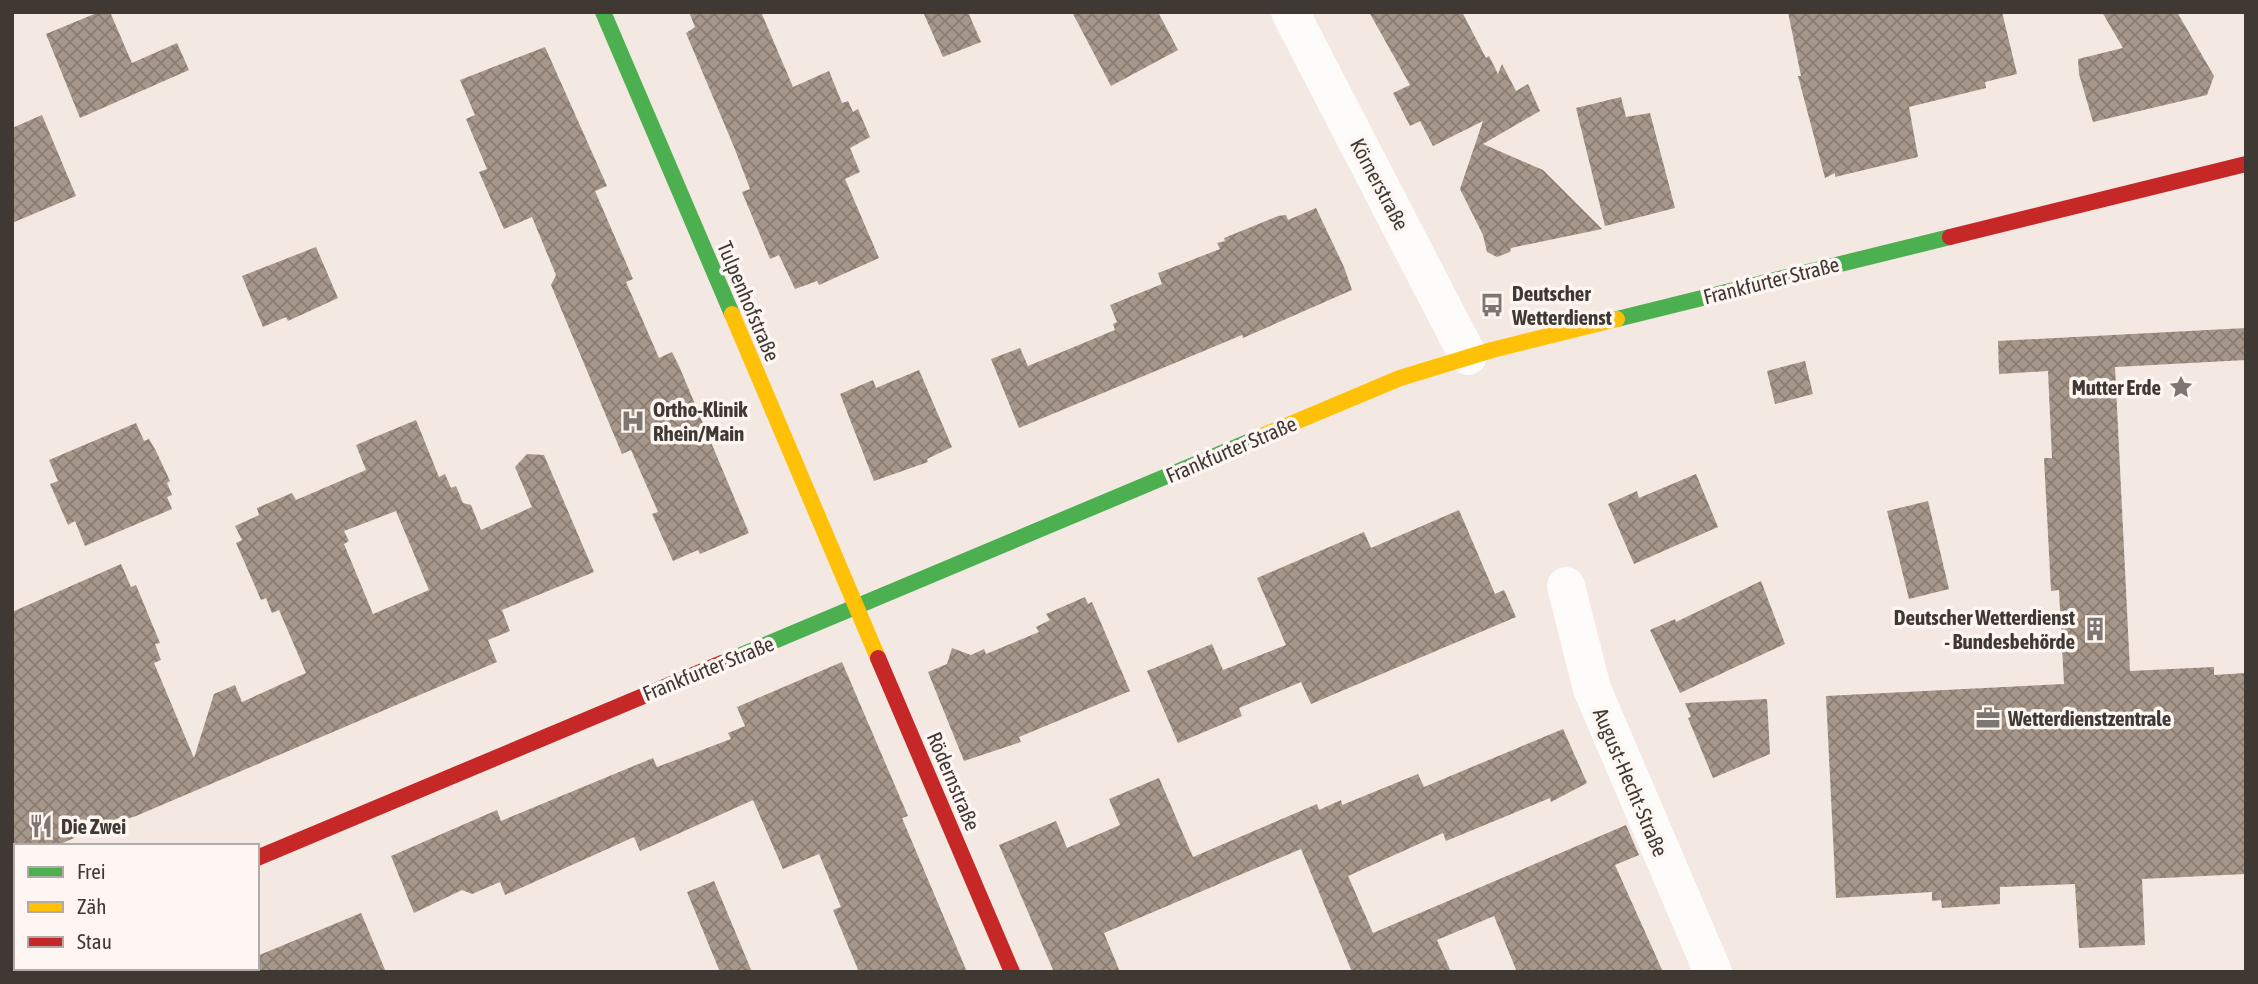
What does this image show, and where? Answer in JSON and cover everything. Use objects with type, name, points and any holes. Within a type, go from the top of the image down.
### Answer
[{"type":"main road","name":"Tulpenhofstraße","points":[[603,12],[857,606]]},
{"type":"main road","name":"Frankfurter Straße","points":[[259,857],[1400,378],[1468,356],[2246,164]]},
{"type":"main road","name":"Rödernstraße","points":[[857,606],[1012,972]]},
{"type":"street","name":"Körnerstraße","points":[[1290,12],[1468,356]]},
{"type":"street","name":"August-Hecht-Straße","points":[[1566,586],[1592,689],[1713,972]]},
{"type":"building","points":[[99,12],[110,12],[132,63],[177,43],[189,70],[80,118],[46,34]]},
{"type":"building","points":[[689,12],[761,12],[793,87],[829,71],[842,103],[848,101],[853,112],[858,109],[870,137],[850,148],[860,172],[845,179],[879,258],[819,285],[817,281],[795,289],[779,255],[770,259],[742,192],[750,189],[686,33],[695,27]]},
{"type":"building","points":[[923,12],[968,12],[981,42],[943,57]]},
{"type":"building","points":[[1072,12],[1158,12],[1178,50],[1111,86]]},
{"type":"building","points":[[1369,12],[1462,12],[1486,58],[1489,56],[1498,74],[1502,64],[1516,91],[1528,84],[1540,111],[1483,144],[1543,170],[1602,229],[1511,248],[1510,252],[1497,257],[1487,252],[1483,235],[1460,189],[1483,121],[1433,146],[1420,121],[1410,126],[1393,93],[1410,85]]},
{"type":"building","points":[[1788,12],[2002,12],[2017,74],[1985,82],[1986,88],[1909,107],[1918,157],[1835,177],[1835,173],[1825,178],[1798,76],[1801,76]]},
{"type":"building","points":[[2102,12],[2177,12],[2214,76],[2207,95],[2093,122],[2079,74],[2078,59],[2123,48]]},
{"type":"building","points":[[545,47],[607,186],[595,191],[633,279],[626,282],[659,358],[672,352],[679,366],[749,533],[700,554],[698,550],[673,561],[652,514],[658,512],[631,450],[622,454],[551,285],[556,275],[532,217],[504,229],[479,172],[487,169],[466,119],[475,115],[460,80]]},
{"type":"building","points":[[1621,97],[1626,117],[1650,113],[1675,208],[1605,226],[1576,108]]},
{"type":"building","points":[[42,115],[76,196],[12,223],[12,128]]},
{"type":"building","points":[[1316,208],[1352,290],[1243,338],[1242,335],[1019,428],[991,359],[1020,348],[1028,366],[1115,330],[1113,324],[1117,322],[1110,305],[1162,284],[1158,273],[1220,249],[1217,243],[1225,241],[1224,238],[1278,216],[1286,215],[1288,220]]},
{"type":"building","points":[[316,247],[338,298],[288,321],[286,317],[263,327],[242,276]]},
{"type":"building","name":"Deutscher Wetterdienst - Bundesbehörde","points":[[2246,328],[2246,360],[2115,367],[2130,671],[2214,667],[2214,675],[2246,673],[2246,874],[2142,879],[2145,945],[2079,948],[2075,884],[2000,887],[2000,904],[1942,908],[1941,900],[1932,901],[1932,892],[1836,898],[1826,696],[2064,684],[2059,590],[2051,591],[2044,458],[2052,458],[2048,371],[1999,374],[1998,341]]},
{"type":"building","points":[[1805,361],[1813,394],[1775,404],[1767,371]]},
{"type":"building","points":[[919,370],[952,447],[927,459],[928,462],[874,481],[840,394],[873,380],[876,388]]},
{"type":"building","points":[[416,420],[439,477],[445,474],[451,488],[456,486],[463,503],[471,505],[481,530],[532,507],[515,467],[527,454],[544,455],[594,572],[502,610],[510,631],[488,640],[497,662],[136,816],[120,821],[119,818],[60,844],[12,846],[12,612],[121,564],[131,587],[136,585],[160,643],[155,644],[161,660],[154,663],[194,758],[214,694],[235,685],[242,702],[306,673],[279,610],[272,613],[266,598],[261,600],[236,543],[242,540],[235,526],[259,515],[257,508],[292,493],[296,500],[366,470],[356,445]],"holes":[[[396,511],[429,590],[373,614],[344,544],[349,541],[344,531]]]},
{"type":"building","points":[[136,423],[144,441],[149,439],[170,481],[167,483],[172,495],[167,497],[172,509],[85,546],[75,521],[68,525],[50,484],[58,481],[49,460]]},
{"type":"building","points":[[1696,474],[1718,527],[1634,564],[1608,504],[1637,491],[1639,498]]},
{"type":"building","points":[[1928,501],[1949,589],[1909,599],[1887,511]]},
{"type":"building","points":[[1459,510],[1495,594],[1504,590],[1516,617],[1311,704],[1301,682],[1239,708],[1242,716],[1178,743],[1147,671],[1212,644],[1223,670],[1286,645],[1257,578],[1364,532],[1371,548]]},
{"type":"building","points":[[1761,581],[1785,644],[1680,693],[1650,630],[1675,619],[1676,622]]},
{"type":"building","points":[[1085,597],[1088,604],[1092,602],[1130,691],[1019,737],[1021,742],[964,761],[928,672],[947,664],[952,648],[971,655],[984,649],[986,654],[1039,632],[1036,627],[1050,620],[1046,614]]},
{"type":"building","points":[[842,662],[908,816],[902,818],[967,972],[859,972],[833,910],[841,907],[819,854],[783,869],[753,800],[640,851],[634,837],[505,895],[500,882],[472,894],[462,890],[414,913],[391,856],[497,810],[501,821],[653,758],[657,767],[731,739],[728,733],[745,726],[737,707]]},
{"type":"building","points":[[1767,699],[1770,754],[1713,778],[1688,718],[1691,717],[1685,703]]},
{"type":"building","points":[[1563,729],[1587,783],[1551,802],[1550,798],[1446,841],[1443,833],[1348,876],[1373,933],[1626,825],[1639,855],[1615,865],[1663,972],[1517,972],[1494,916],[1437,940],[1451,972],[1352,972],[1301,849],[1104,933],[1120,972],[1054,972],[999,845],[1056,821],[1067,848],[1120,825],[1109,799],[1159,778],[1193,857],[1317,804],[1319,810],[1341,800],[1342,805],[1418,774],[1424,787]]},
{"type":"building","points":[[714,881],[752,972],[720,972],[687,892]]},
{"type":"building","points":[[361,913],[386,972],[220,972],[259,970],[259,955]]},
{"type":"traffic: fast","points":[[603,12],[732,314]]},
{"type":"traffic: fast","points":[[1617,319],[1950,237]]},
{"type":"traffic: fast","points":[[722,663],[1262,436]]},
{"type":"traffic: slow","points":[[732,314],[878,658]]},
{"type":"traffic: slow","points":[[1262,436],[1400,378],[1492,350],[1617,319]]},
{"type":"traffic: slow","points":[[35,972],[40,970]]},
{"type":"traffic: jam","points":[[1950,237],[2246,164]]},
{"type":"traffic: jam","points":[[878,658],[1012,972]]},
{"type":"traffic: jam","points":[[259,857],[722,663]]},
{"type":"place","name":"Deutscher Wetterdienst","points":[[1492,305]]},
{"type":"place","name":"Mutter Erde","points":[[2181,387]]},
{"type":"place","name":"Ortho-Klinik Rhein/Main","points":[[633,421]]},
{"type":"place","name":"Deutscher Wetterdienst - Bundesbehörde","points":[[2095,629]]},
{"type":"place","name":"Wetterdienstzentrale","points":[[1988,718]]},
{"type":"place","name":"Die Zwei","points":[[41,826]]}]
